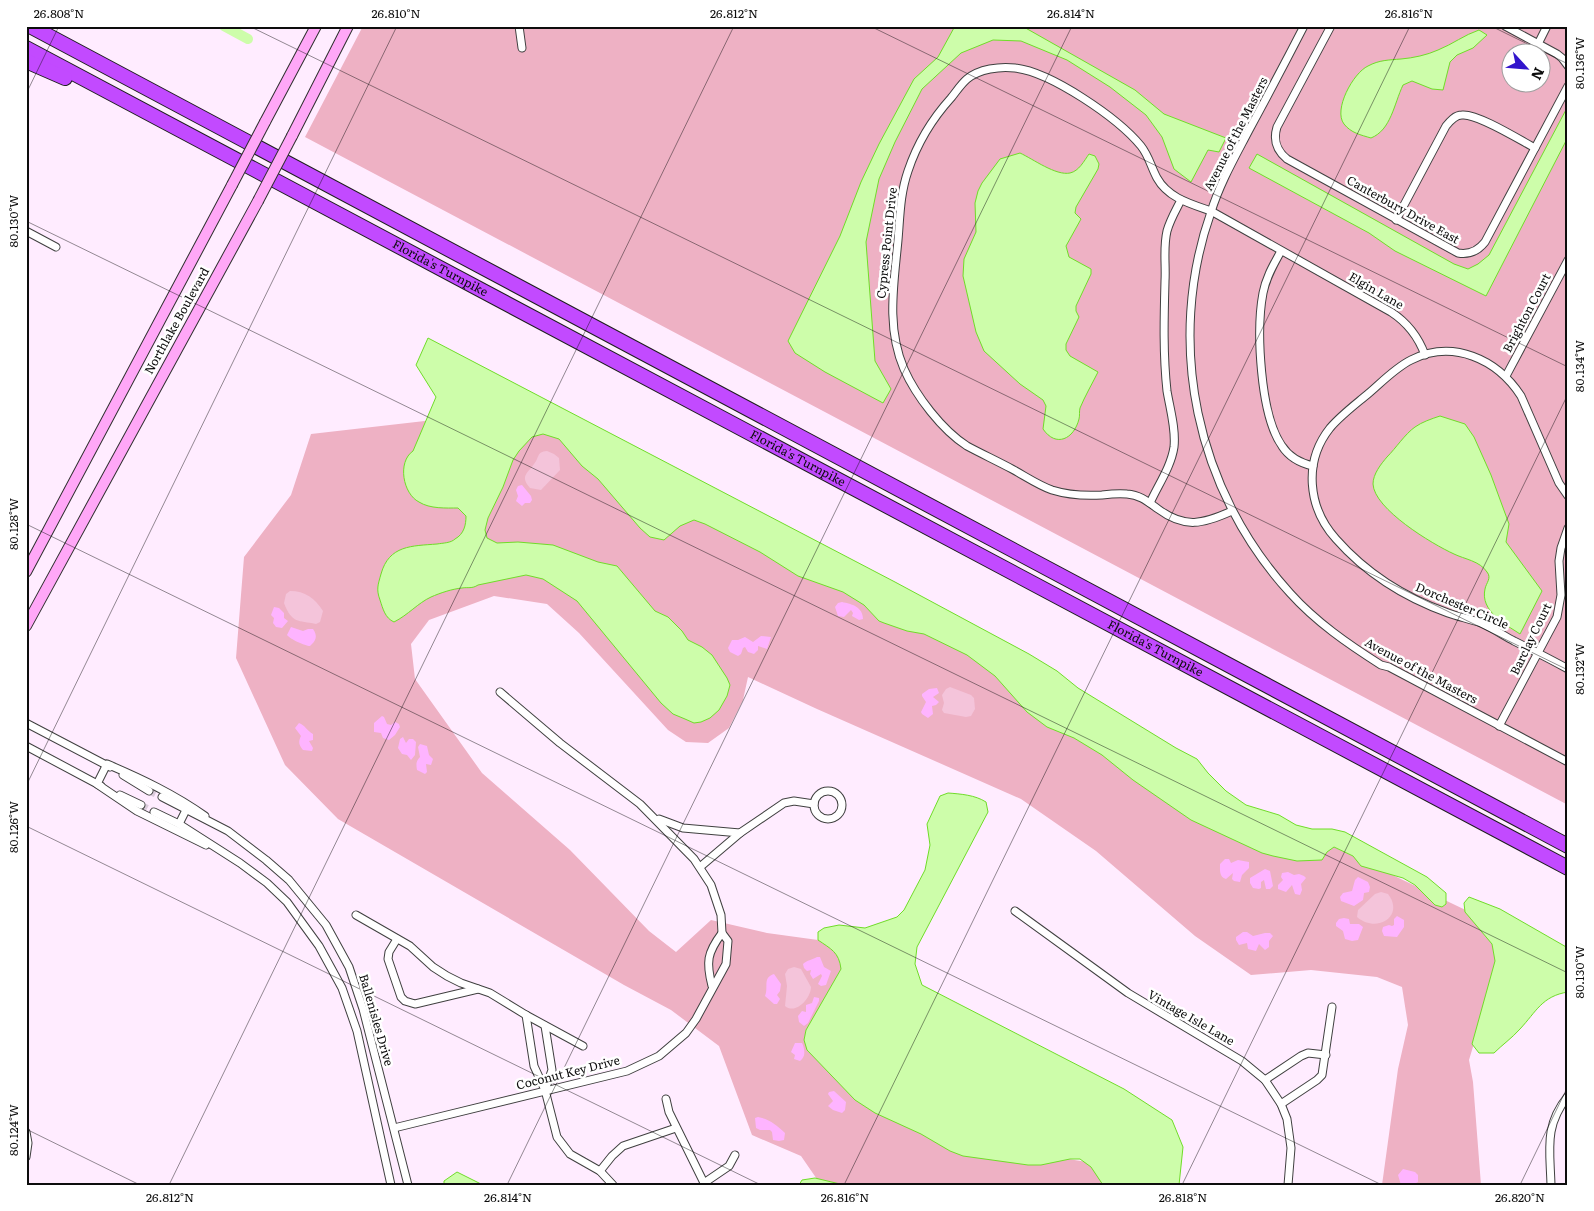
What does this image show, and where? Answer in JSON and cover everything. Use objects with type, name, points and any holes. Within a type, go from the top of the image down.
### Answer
[{"type":"highway","name":"Florida's Turnpike","points":[[30,26],[1568,846]]},
{"type":"highway","points":[[43,26],[118,73]]},
{"type":"highway","name":"Florida's Turnpike","points":[[26,48],[1568,868]]},
{"type":"highway","points":[[26,61],[143,111]]},
{"type":"main road","name":"Northlake Boulevard","points":[[26,572],[316,26]]},
{"type":"main road","name":"Northlake Boulevard","points":[[26,626],[258,201],[348,26]]},
{"type":"street","points":[[519,26],[522,48]]},
{"type":"street","name":"Avenue of the Masters","points":[[1304,26],[1229,169],[1211,211],[1196,266],[1192,294],[1189,350],[1193,392],[1199,424],[1216,478],[1232,511],[1255,549],[1272,572],[1290,594],[1334,634],[1381,665],[1389,667],[1568,762]]},
{"type":"street","name":"Canterbury Drive East","points":[[1331,26],[1277,127],[1275,134],[1276,148],[1287,159],[1458,253],[1476,251],[1485,242],[1568,86]]},
{"type":"street","points":[[1505,26],[1534,42]]},
{"type":"street","points":[[1539,42],[1547,26]]},
{"type":"street","points":[[1552,52],[1562,58],[1568,66]]},
{"type":"street","name":"Cypress Point Drive","points":[[1211,211],[1181,200],[1171,194],[1158,180],[1151,162],[1140,144],[1106,113],[1066,88],[1028,71],[1013,68],[998,68],[981,72],[968,78],[938,113],[912,158],[902,194],[892,305],[894,338],[904,370],[913,386],[947,429],[966,445],[1050,489],[1083,495],[1130,494],[1144,498],[1168,516],[1185,523],[1203,523],[1232,511]]},
{"type":"street","points":[[1396,220],[1446,126],[1456,116],[1462,114],[1475,116],[1535,148]]},
{"type":"street","points":[[1150,503],[1171,460],[1174,446],[1174,432],[1164,358],[1163,324],[1166,278],[1164,257],[1168,229],[1181,200]]},
{"type":"street","name":"Elgin Lane","points":[[1211,211],[1403,320],[1418,338],[1425,355]]},
{"type":"street","points":[[26,231],[56,247]]},
{"type":"street","points":[[1281,250],[1270,271],[1263,292],[1260,342],[1264,387],[1273,427],[1281,445],[1295,458],[1313,466]]},
{"type":"street","name":"Brighton Court","points":[[1506,376],[1568,260]]},
{"type":"street","points":[[1425,355],[1446,352],[1472,356],[1496,368],[1506,376],[1521,396],[1559,483],[1568,496]]},
{"type":"street","name":"Dorchester Circle","points":[[1425,355],[1398,368],[1338,419],[1322,440],[1313,466],[1313,492],[1321,518],[1336,539],[1362,564],[1399,590],[1423,603],[1480,623],[1568,669]]},
{"type":"street","name":"Barclay Court","points":[[1499,726],[1559,610],[1561,595],[1559,561],[1567,530]]},
{"type":"street","name":"Coconut Key Drive","points":[[394,1128],[627,1071],[659,1056],[686,1033],[696,1019],[712,986],[726,964],[728,941],[722,933],[721,915],[717,900],[711,885],[700,867],[652,816],[616,784],[560,743],[500,692]]},
{"type":"street","points":[[26,723],[177,797],[228,831]]},
{"type":"street","points":[[26,746],[141,805]]},
{"type":"street","points":[[97,784],[107,764]]},
{"type":"street","points":[[107,764],[149,791]]},
{"type":"street","points":[[97,784],[152,819],[195,841],[223,852]]},
{"type":"street","points":[[829,791],[838,794],[843,805],[839,816],[830,820],[819,816],[814,804],[816,797],[829,791]]},
{"type":"street","name":"Ballenisles Drive","points":[[162,797],[228,831],[266,860],[289,880],[326,925],[349,967],[363,1009],[408,1185]]},
{"type":"street","points":[[700,867],[740,833],[784,803],[794,801],[814,804]]},
{"type":"street","points":[[179,824],[186,810]]},
{"type":"street","name":"Ballenisles Drive","points":[[154,812],[179,824],[267,883],[287,902],[320,946],[342,988],[357,1031],[391,1185]]},
{"type":"street","points":[[652,816],[683,828],[740,833]]},
{"type":"street","name":"Vintage Isle Lane","points":[[1015,911],[1128,994],[1242,1061],[1265,1080],[1281,1104],[1290,1134],[1291,1148],[1288,1185]]},
{"type":"street","points":[[356,915],[410,946],[446,976],[490,993],[544,1026],[583,1046]]},
{"type":"street","points":[[712,986],[708,968],[710,954],[712,947],[722,933]]},
{"type":"street","points":[[397,939],[389,952],[388,958],[401,997],[405,1001],[415,1004],[479,989]]},
{"type":"street","points":[[1281,1104],[1322,1075],[1332,1007]]},
{"type":"street","points":[[526,1015],[534,1066],[545,1090],[560,1144],[570,1154],[600,1172],[613,1185]]},
{"type":"street","points":[[544,1026],[552,1070],[545,1090]]},
{"type":"street","points":[[1265,1080],[1308,1053],[1326,1055]]},
{"type":"street","points":[[1551,1185],[1550,1128],[1555,1115],[1568,1096]]},
{"type":"street","points":[[666,1099],[676,1128],[705,1184],[729,1166],[735,1155]]},
{"type":"street","points":[[600,1172],[612,1156],[623,1146],[676,1128]]},
{"type":"street","points":[[26,1132],[28,1143],[26,1157]]},
{"type":"shaded area","points":[[363,26],[1568,26],[1568,805],[305,137]]},
{"type":"shaded area","points":[[955,26],[1022,26],[1135,90],[1164,114],[1226,138],[1219,152],[1208,150],[1191,182],[1174,169],[1162,137],[1146,115],[1110,87],[1067,60],[1021,41],[993,40],[961,53],[922,89],[895,142],[879,179],[866,242],[875,361],[891,389],[883,403],[825,372],[795,353],[788,341],[840,236],[861,182],[879,144],[914,79],[938,57]]},
{"type":"shaded area","points":[[1479,30],[1487,35],[1473,48],[1457,55],[1450,62],[1443,90],[1432,89],[1412,81],[1403,85],[1388,123],[1378,134],[1371,138],[1353,132],[1344,124],[1341,118],[1341,110],[1346,92],[1362,70],[1380,61],[1410,58],[1429,53]]},
{"type":"shaded area","points":[[1568,106],[1568,137],[1486,296],[1395,251],[1369,233],[1249,168],[1257,154],[1454,264],[1468,269],[1489,255]]},
{"type":"shaded area","points":[[1020,153],[1051,170],[1064,173],[1076,170],[1089,154],[1095,156],[1099,164],[1076,207],[1075,213],[1081,219],[1066,246],[1069,257],[1091,269],[1091,274],[1076,306],[1079,317],[1066,344],[1066,350],[1070,356],[1098,372],[1080,408],[1077,426],[1064,439],[1053,438],[1043,429],[1046,406],[1043,400],[1020,384],[984,351],[976,332],[963,276],[964,259],[976,232],[975,203],[978,191],[1000,159]]},
{"type":"shaded area","points":[[428,338],[1029,654],[1057,671],[1078,688],[1197,759],[1226,791],[1246,805],[1279,815],[1296,825],[1312,829],[1332,829],[1345,832],[1427,877],[1446,893],[1446,904],[1442,907],[1435,905],[1415,885],[1403,878],[1361,866],[1353,856],[1334,847],[1327,852],[1322,860],[1297,861],[1262,853],[1191,820],[1133,780],[1102,755],[1074,738],[1047,727],[1027,712],[995,676],[967,655],[924,634],[907,631],[879,621],[864,605],[843,592],[798,576],[760,552],[705,524],[694,520],[680,526],[664,540],[650,537],[598,479],[582,466],[559,439],[543,434],[532,437],[513,460],[503,487],[488,518],[485,530],[487,538],[497,543],[518,542],[553,545],[598,562],[617,566],[655,611],[668,617],[688,640],[712,655],[730,685],[727,696],[719,710],[710,718],[694,723],[673,714],[661,703],[577,601],[543,579],[526,575],[446,591],[426,600],[394,622],[385,613],[378,590],[381,574],[390,557],[396,552],[410,547],[447,543],[461,535],[466,523],[466,516],[458,508],[433,507],[413,498],[404,478],[405,462],[413,451],[436,397],[416,365]]},
{"type":"shaded area","points":[[513,411],[1020,680],[1183,809],[1334,847],[1476,915],[1492,944],[1497,967],[1469,1060],[1473,1082],[1481,1185],[1382,1185],[1398,1069],[1408,1025],[1402,987],[1377,977],[1311,970],[1251,975],[1195,936],[1096,851],[1021,799],[748,677],[743,700],[729,728],[708,743],[686,742],[668,730],[579,633],[547,604],[494,596],[429,620],[411,644],[415,679],[482,773],[570,850],[649,931],[676,952],[711,920],[767,933],[818,940],[849,955],[963,1142],[1099,1164],[1112,1185],[821,1185],[801,1156],[752,1135],[719,1046],[671,1010],[624,985],[338,819],[285,765],[236,658],[244,557],[291,495],[311,434]]},
{"type":"shaded area","points":[[1440,416],[1465,424],[1474,437],[1491,475],[1509,524],[1506,542],[1542,591],[1520,634],[1495,616],[1486,604],[1484,597],[1489,576],[1484,568],[1444,549],[1419,534],[1393,514],[1376,494],[1373,480],[1385,460],[1411,430],[1424,422]]},
{"type":"shaded area","points":[[547,451],[559,458],[560,470],[541,490],[530,488],[525,481],[526,475],[540,454]]},
{"type":"shaded area","points":[[290,591],[305,594],[317,602],[323,611],[320,622],[316,624],[300,621],[290,615],[284,603],[286,594]]},
{"type":"shaded area","points":[[950,687],[974,698],[975,709],[971,716],[966,717],[944,713],[942,710],[944,703],[942,695]]},
{"type":"shaded area","points":[[948,793],[968,795],[982,800],[986,802],[988,812],[917,947],[915,964],[922,985],[1124,1089],[1172,1120],[1183,1147],[1179,1185],[1103,1185],[1091,1167],[1080,1159],[1028,1165],[963,1156],[875,1113],[855,1100],[807,1050],[804,1040],[806,1030],[841,969],[836,955],[818,940],[818,932],[824,928],[839,925],[865,928],[897,917],[904,910],[925,870],[930,845],[927,824],[940,796]]},
{"type":"shaded area","points":[[1381,892],[1388,894],[1392,902],[1393,909],[1391,915],[1380,923],[1373,924],[1357,917],[1358,910],[1375,894]]},
{"type":"shaded area","points":[[1469,897],[1500,909],[1568,948],[1568,992],[1559,994],[1546,1001],[1494,1053],[1479,1053],[1472,1044],[1495,961],[1492,944],[1465,912],[1464,903]]},
{"type":"shaded area","points":[[794,967],[801,969],[811,987],[806,1000],[802,1004],[798,1007],[789,1008],[785,1006],[787,986],[785,974],[788,969]]},
{"type":"shaded area","points":[[457,1172],[483,1185],[444,1185],[444,1181]]},
{"type":"shaded area","points":[[815,1178],[840,1185],[799,1185],[802,1180]]},
{"type":"sand","points":[[522,485],[532,500],[530,503],[525,503],[522,506],[516,501],[518,496],[516,490],[518,486]]},
{"type":"sand","points":[[842,602],[859,609],[863,619],[859,620],[852,616],[851,610],[844,617],[838,616],[835,607],[838,603]]},
{"type":"sand","points":[[274,607],[279,608],[284,613],[284,618],[288,621],[282,628],[276,627],[273,623],[274,618],[271,615]]},
{"type":"sand","points":[[291,627],[303,631],[313,629],[316,636],[315,640],[310,646],[294,640],[287,635]]},
{"type":"sand","points":[[761,636],[771,637],[767,649],[758,646],[758,650],[754,654],[748,652],[745,647],[738,656],[730,652],[728,648],[732,640],[745,637],[753,642]]},
{"type":"sand","points":[[937,688],[939,693],[933,697],[939,702],[932,706],[933,714],[928,718],[921,712],[926,702],[922,694],[929,689]]},
{"type":"sand","points":[[382,716],[387,724],[391,725],[395,722],[400,727],[389,740],[383,738],[381,733],[374,732],[374,723]]},
{"type":"sand","points":[[299,723],[313,734],[313,740],[309,741],[313,748],[312,751],[303,750],[300,745],[299,740],[301,736],[295,728]]},
{"type":"sand","points":[[403,737],[406,743],[409,739],[413,739],[416,742],[415,755],[411,760],[407,755],[402,754],[398,748],[400,739]]},
{"type":"sand","points":[[420,744],[427,746],[429,755],[433,759],[431,765],[426,764],[427,772],[425,774],[417,770],[417,763],[420,757],[418,747]]},
{"type":"sand","points":[[1225,859],[1229,859],[1231,863],[1238,860],[1249,862],[1249,868],[1242,875],[1240,882],[1232,879],[1233,873],[1226,879],[1222,877],[1220,864]]},
{"type":"sand","points":[[1265,869],[1270,871],[1273,886],[1270,889],[1266,889],[1264,880],[1261,882],[1261,888],[1253,888],[1250,878]]},
{"type":"sand","points":[[1288,872],[1294,875],[1299,874],[1306,878],[1301,884],[1302,890],[1300,895],[1295,894],[1292,885],[1286,892],[1278,889],[1278,885],[1283,880],[1281,877],[1282,873]]},
{"type":"sand","points":[[1358,877],[1368,882],[1369,892],[1364,893],[1363,900],[1354,906],[1341,901],[1340,897],[1343,893],[1352,891],[1355,880]]},
{"type":"sand","points":[[1397,916],[1404,920],[1404,927],[1397,937],[1384,936],[1383,927],[1394,925],[1394,919]]},
{"type":"sand","points":[[1339,919],[1349,919],[1350,924],[1359,924],[1363,927],[1358,940],[1345,939],[1343,931],[1336,926]]},
{"type":"sand","points":[[1243,932],[1253,936],[1270,933],[1273,936],[1269,941],[1269,947],[1265,950],[1259,944],[1256,951],[1248,949],[1247,943],[1239,945],[1236,937]]},
{"type":"sand","points":[[820,957],[824,967],[831,971],[826,985],[821,986],[818,984],[822,976],[821,974],[813,979],[810,974],[811,970],[807,971],[804,968],[803,964]]},
{"type":"sand","points":[[774,974],[781,984],[777,995],[780,999],[777,1004],[774,1004],[765,996],[767,980]]},
{"type":"sand","points":[[814,997],[819,998],[819,1001],[808,1023],[804,1026],[799,1022],[798,1016],[802,1011],[806,1012],[806,1005],[812,1003]]},
{"type":"sand","points":[[795,1043],[802,1043],[804,1048],[804,1055],[800,1061],[794,1059],[795,1055],[791,1052]]},
{"type":"sand","points":[[834,1091],[846,1102],[845,1110],[842,1113],[828,1106],[833,1101],[828,1094]]},
{"type":"sand","points":[[758,1117],[779,1127],[785,1133],[784,1140],[773,1140],[770,1130],[756,1128],[755,1118]]},
{"type":"sand","points":[[1403,1169],[1415,1172],[1418,1175],[1418,1182],[1410,1183],[1410,1185],[1401,1185],[1398,1175]]},
{"type":"waterway","points":[[224,26],[248,39]]},
{"type":"tunnel","points":[[149,791],[162,797]]},
{"type":"tunnel","points":[[141,805],[154,812]]}]
